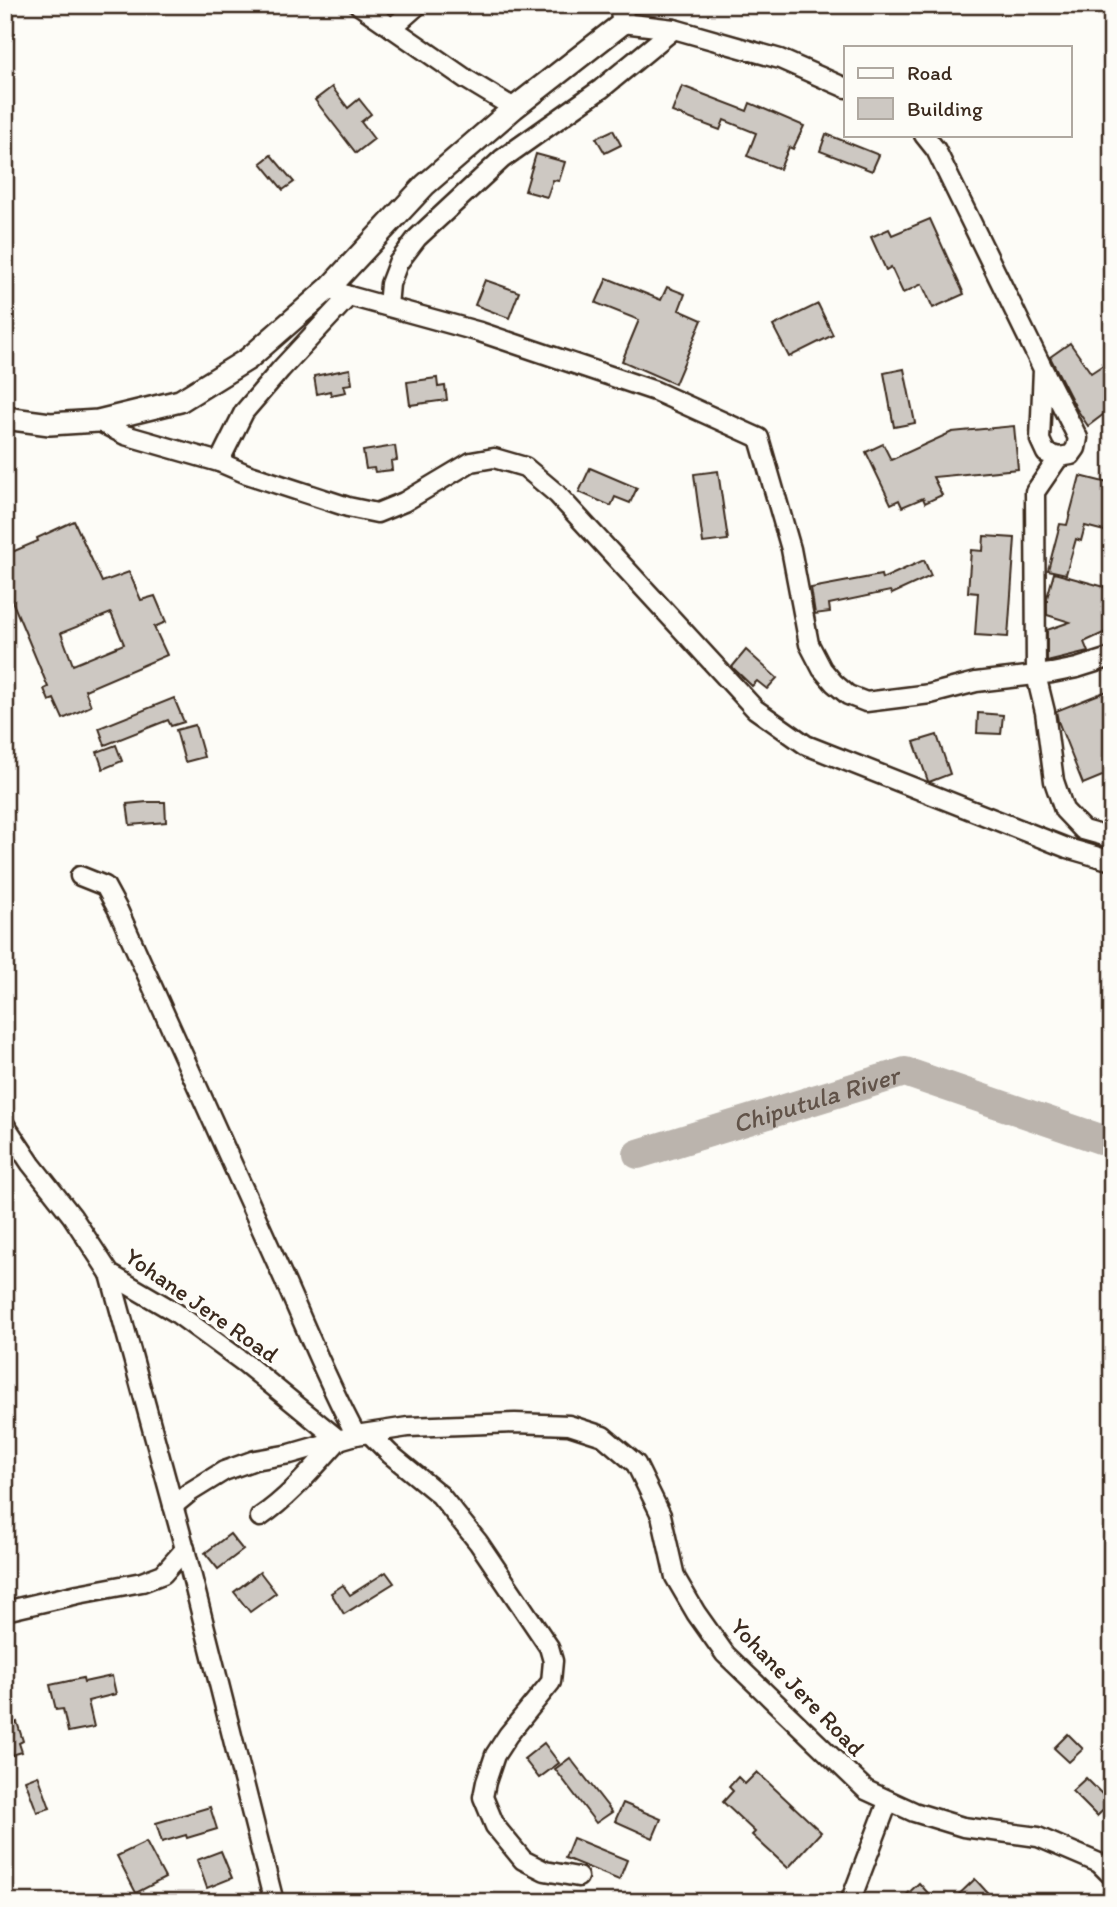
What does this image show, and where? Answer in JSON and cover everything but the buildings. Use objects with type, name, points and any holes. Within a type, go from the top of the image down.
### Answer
[{"type":"street","points":[[359,5],[466,79],[514,108]]},
{"type":"street","points":[[392,28],[418,5]]},
{"type":"street","points":[[219,462],[244,412],[281,369],[425,185],[622,14],[780,59],[844,87]]},
{"type":"street","points":[[388,306],[390,284],[398,263],[417,238],[502,159],[601,89],[674,29]]},
{"type":"street","points":[[925,136],[936,150],[1078,438],[1071,455],[1059,457],[1046,453],[1040,440],[1043,369]]},
{"type":"street","points":[[339,292],[480,332],[655,391],[759,438],[792,549],[809,644],[822,669],[848,695],[866,702],[930,694],[976,682],[1077,668],[1112,657]]},
{"type":"street","points":[[5,418],[50,424],[98,421],[180,401],[248,359],[339,292]]},
{"type":"street","points":[[98,421],[118,433],[219,462],[247,474],[348,507],[377,513],[404,502],[471,462],[494,458],[526,467],[557,494],[755,709],[806,745],[1067,848],[1112,861]]},
{"type":"street","points":[[1059,457],[1035,492],[1037,675],[1054,781],[1065,810],[1083,830],[1112,838]]},
{"type":"street","points":[[80,876],[105,886],[118,910],[355,1436],[390,1454],[440,1494],[478,1542],[549,1647],[553,1661],[551,1682],[495,1755],[483,1797],[495,1826],[523,1860],[545,1871],[578,1877]]},
{"type":"street","name":"Yohane Jere Road","points":[[5,1125],[72,1216],[110,1274],[175,1312],[355,1436]]},
{"type":"street","points":[[110,1274],[185,1549],[274,1902]]},
{"type":"street","name":"Yohane Jere Road","points":[[173,1506],[224,1471],[255,1460],[289,1454],[355,1436],[408,1427],[515,1423],[569,1425],[603,1436],[636,1464],[661,1515],[675,1577],[696,1613],[726,1654],[866,1790],[914,1812],[963,1827],[1038,1837],[1099,1863],[1112,1876]]},
{"type":"street","points":[[260,1517],[277,1506],[355,1436]]},
{"type":"street","points":[[5,1611],[142,1582],[163,1574],[185,1549]]},
{"type":"street","points":[[850,1902],[888,1802]]},
{"type":"waterway","name":"Chiputula River","points":[[638,1154],[905,1072],[1112,1143]]}]
